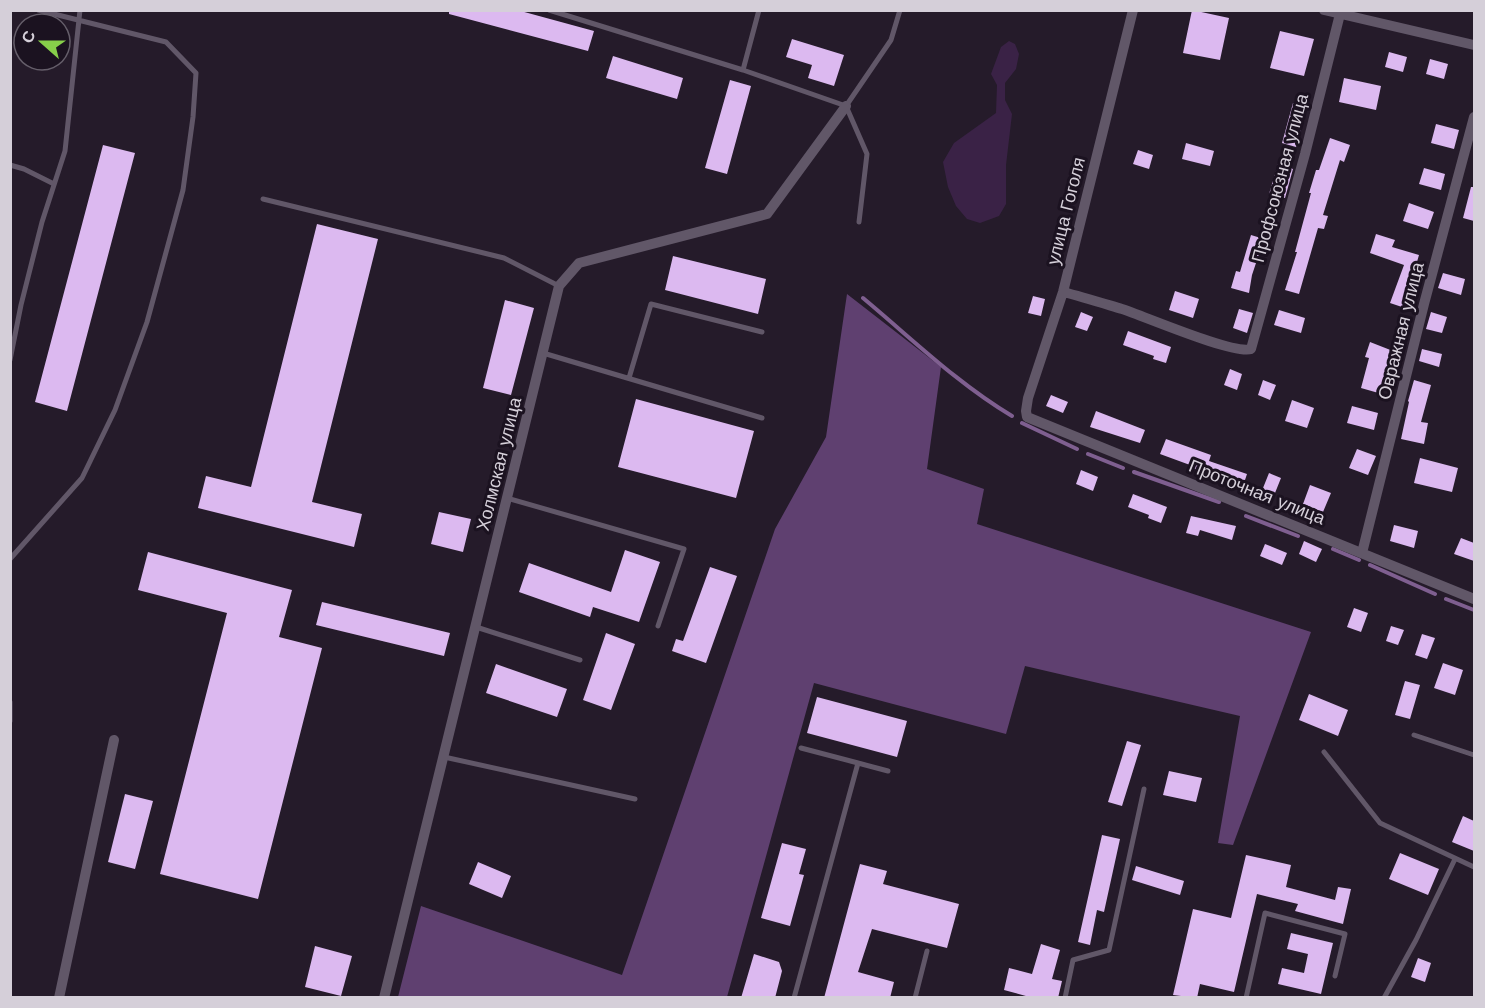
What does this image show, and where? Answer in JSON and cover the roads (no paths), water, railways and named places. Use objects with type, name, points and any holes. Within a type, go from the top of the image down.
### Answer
[{"type":"street","name":"улица Гоголя","points":[[1028,417],[1026,411],[1028,398],[1063,292],[1133,10]]},
{"type":"street","points":[[1324,10],[1474,45]]},
{"type":"street","name":"Профсоюзная улица","points":[[1063,292],[1123,309],[1225,346],[1245,351],[1251,349],[1305,154],[1340,14]]},
{"type":"street","name":"Холмская улица","points":[[384,998],[559,286],[579,263],[767,214],[846,106]]},
{"type":"street","name":"Овражная улица","points":[[1362,553],[1424,304],[1474,117]]},
{"type":"street","name":"Проточная улица","points":[[1028,417],[1474,599]]},
{"type":"street","points":[[59,998],[114,740]]},
{"type":"lane","points":[[10,559],[82,478],[115,410],[147,322],[183,190],[193,117],[196,73],[166,42],[38,10]]},
{"type":"lane","points":[[10,360],[42,222],[65,151],[80,10]]},
{"type":"lane","points":[[549,10],[743,70],[846,106],[867,154],[859,222]]},
{"type":"lane","points":[[743,70],[759,10]]},
{"type":"lane","points":[[846,106],[891,40],[900,10]]},
{"type":"lane","points":[[10,165],[24,169],[54,184]]},
{"type":"lane","points":[[263,199],[504,258],[559,286]]},
{"type":"lane","points":[[628,378],[651,304],[762,332]]},
{"type":"lane","points":[[543,353],[762,418]]},
{"type":"lane","points":[[507,498],[684,549],[658,626]]},
{"type":"lane","points":[[476,627],[580,660]]},
{"type":"lane","points":[[10,702],[10,721]]},
{"type":"lane","points":[[1414,735],[1474,755]]},
{"type":"lane","points":[[801,748],[888,771]]},
{"type":"lane","points":[[1324,752],[1380,823],[1474,867]]},
{"type":"lane","points":[[444,758],[635,799]]},
{"type":"lane","points":[[794,998],[858,763]]},
{"type":"lane","points":[[1065,998],[1073,960],[1110,950],[1144,789]]},
{"type":"lane","points":[[1384,998],[1416,940],[1455,859]]},
{"type":"lane","points":[[1246,998],[1265,913],[1345,934],[1335,976]]},
{"type":"lane","points":[[915,998],[927,951]]},
{"type":"waterway","points":[[863,298],[935,360],[973,390],[1012,416]]},
{"type":"waterway","points":[[1022,423],[1077,449]]},
{"type":"waterway","points":[[1088,454],[1123,468]]},
{"type":"waterway","points":[[1134,472],[1219,502]]},
{"type":"waterway","points":[[1246,516],[1298,536]]},
{"type":"waterway","points":[[1333,549],[1359,560]]},
{"type":"waterway","points":[[1370,565],[1435,594]]},
{"type":"waterway","points":[[1446,599],[1474,610]]}]
